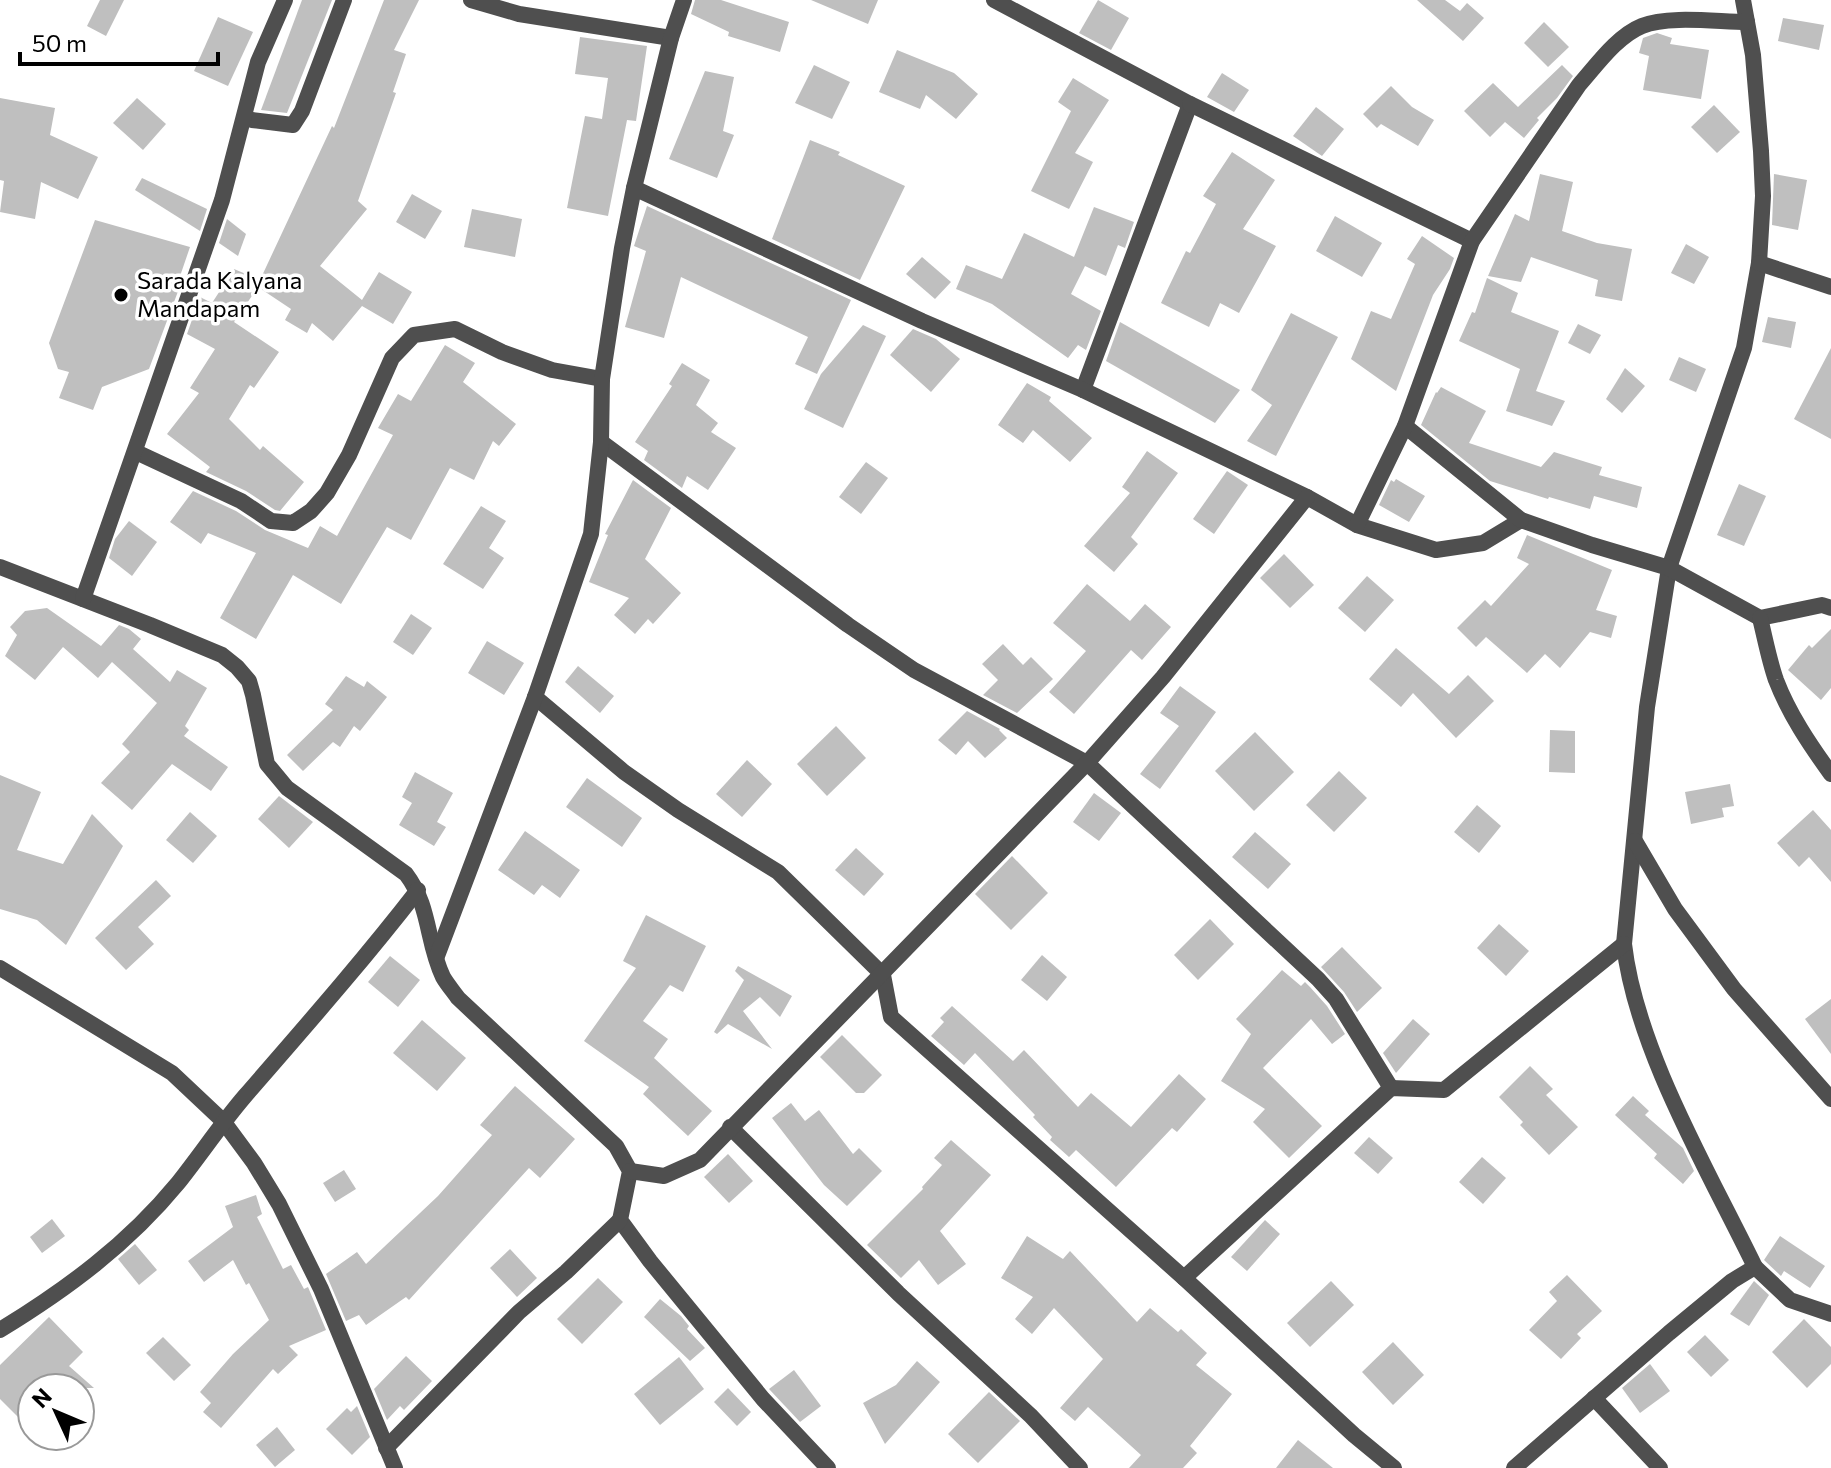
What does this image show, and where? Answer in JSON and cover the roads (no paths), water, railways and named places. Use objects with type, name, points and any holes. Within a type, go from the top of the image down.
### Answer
[{"type":"street","points":[[83,599],[222,200],[258,62],[285,0]]},
{"type":"street","points":[[252,120],[293,125],[302,111],[344,0]]},
{"type":"street","points":[[471,0],[519,14],[671,38]]},
{"type":"street","points":[[436,958],[535,697],[591,534],[601,442],[602,379],[634,188],[671,38],[684,0]]},
{"type":"street","points":[[994,0],[1190,104],[1472,241]]},
{"type":"street","points":[[1743,0],[1753,55],[1761,151],[1763,196],[1759,263],[1744,348],[1669,568],[1647,707],[1624,944],[1628,979],[1665,1080],[1755,1267],[1790,1300],[1831,1314]]},
{"type":"street","points":[[1357,525],[1405,426],[1472,241],[1579,85],[1640,27],[1656,23],[1747,22]]},
{"type":"street","points":[[1083,390],[1190,104]]},
{"type":"street","points":[[634,188],[922,321],[1083,390],[1307,497],[1357,525],[1436,550],[1483,543],[1521,520]]},
{"type":"street","points":[[1759,263],[1831,287]]},
{"type":"street","points":[[136,452],[241,501],[271,521],[293,523],[311,511],[327,493],[349,455],[392,358],[414,335],[455,329],[502,352],[552,370],[602,379]]},
{"type":"street","points":[[1405,426],[1521,520],[1669,568],[1760,618],[1822,605],[1831,608]]},
{"type":"street","points":[[601,442],[914,670],[1087,763],[1318,979],[1336,999],[1391,1088]]},
{"type":"street","points":[[630,1171],[664,1176],[700,1160],[1087,763],[1163,677],[1307,497]]},
{"type":"street","points":[[0,567],[222,655],[237,667],[249,681],[267,764],[275,776],[287,788],[406,874],[418,890],[426,911],[443,977],[458,998],[616,1146],[630,1171],[620,1220],[519,1312],[386,1448]]},
{"type":"street","points":[[1760,618],[1774,676],[1783,697],[1808,742],[1831,774]]},
{"type":"street","points":[[535,697],[635,780],[778,872],[883,975],[891,1017],[1394,1468]]},
{"type":"street","points":[[1635,841],[1675,909],[1734,989],[1831,1099]]},
{"type":"street","points":[[0,1330],[78,1279],[117,1247],[178,1183],[223,1121],[383,936],[418,890]]},
{"type":"street","points":[[1184,1278],[1391,1088],[1444,1090],[1624,944]]},
{"type":"street","points":[[0,968],[172,1073],[223,1121],[254,1163],[300,1246],[395,1468]]},
{"type":"street","points":[[730,1127],[898,1293],[1030,1415],[1080,1468]]},
{"type":"street","points":[[620,1220],[763,1399],[828,1468]]},
{"type":"street","points":[[1514,1468],[1732,1281],[1755,1267]]},
{"type":"street","points":[[1594,1398],[1660,1468]]},
{"type":"place","name":"Sarada Kalyana Mandapam","points":[[121,295]]}]
